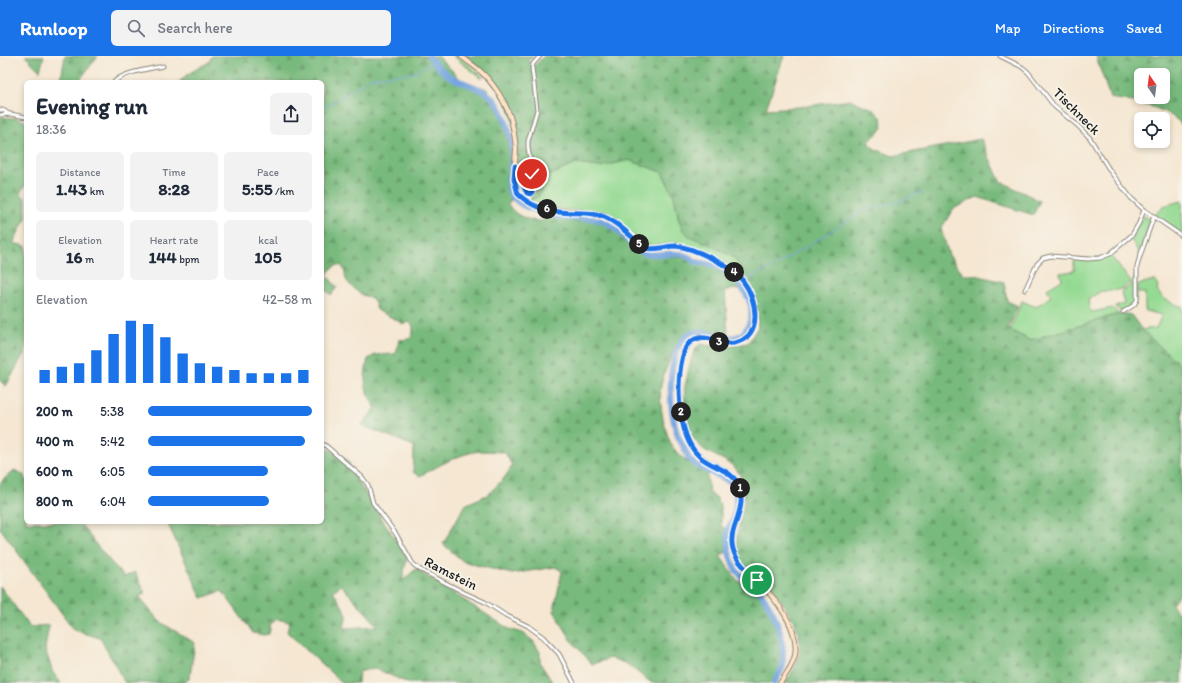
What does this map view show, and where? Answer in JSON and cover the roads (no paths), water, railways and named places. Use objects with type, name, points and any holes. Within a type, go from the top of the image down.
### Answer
[{"type":"main road","points":[[461,56],[490,80],[496,87],[511,119],[516,147],[514,179],[518,194],[531,204],[558,212],[584,213],[604,217],[623,229],[645,247],[675,246],[691,250],[721,263],[743,281],[754,301],[754,326],[744,338],[734,343],[725,343],[709,338],[696,339],[689,343],[684,355],[680,373],[679,394],[686,434],[695,451],[700,457],[709,463],[727,472],[740,487],[742,494],[740,512],[732,536],[734,554],[778,604],[794,634],[796,644],[794,659],[780,683]]},
{"type":"street","points":[[515,166],[527,193],[532,194],[531,165],[528,148],[528,141],[536,110],[532,68],[533,64],[540,56]]},
{"type":"street","name":"Tischneck","points":[[1000,56],[1022,67],[1028,72],[1055,107],[1085,133],[1095,145],[1106,166],[1131,198],[1144,210],[1182,236]]},
{"type":"street","points":[[117,80],[121,77],[163,66]]},
{"type":"street","points":[[0,110],[10,114]]},
{"type":"street","points":[[0,115],[10,114],[24,117]]},
{"type":"street","points":[[1025,290],[1037,264],[1042,258],[1051,256],[1088,259],[1100,258],[1110,254],[1132,235],[1144,210]]},
{"type":"street","points":[[1123,312],[1134,305],[1137,300],[1137,267],[1154,216]]},
{"type":"street","name":"Ramstein","points":[[324,445],[362,477],[368,485],[373,503],[396,534],[413,564],[419,570],[485,602],[505,615],[528,626],[543,637],[559,654],[574,683]]},
{"type":"waterway","points":[[429,56],[450,76],[482,90],[497,103],[505,120],[511,141],[512,152],[509,178],[510,192],[520,204],[558,217],[598,219],[612,226],[639,251],[652,254],[681,254],[697,262],[713,265],[719,268],[731,276],[746,294],[751,306],[751,319],[742,334],[735,337],[727,337],[699,332],[691,333],[684,338],[674,359],[671,398],[677,434],[688,458],[697,466],[731,482],[736,492],[736,507],[733,520],[728,528],[729,553],[735,569],[745,580],[758,589],[765,599],[773,613],[781,635],[783,667],[774,683]]},
{"type":"waterway","points":[[324,108],[372,77],[414,73],[433,62]]},
{"type":"waterway","points":[[747,279],[779,264],[864,210],[898,202],[922,192]]}]
